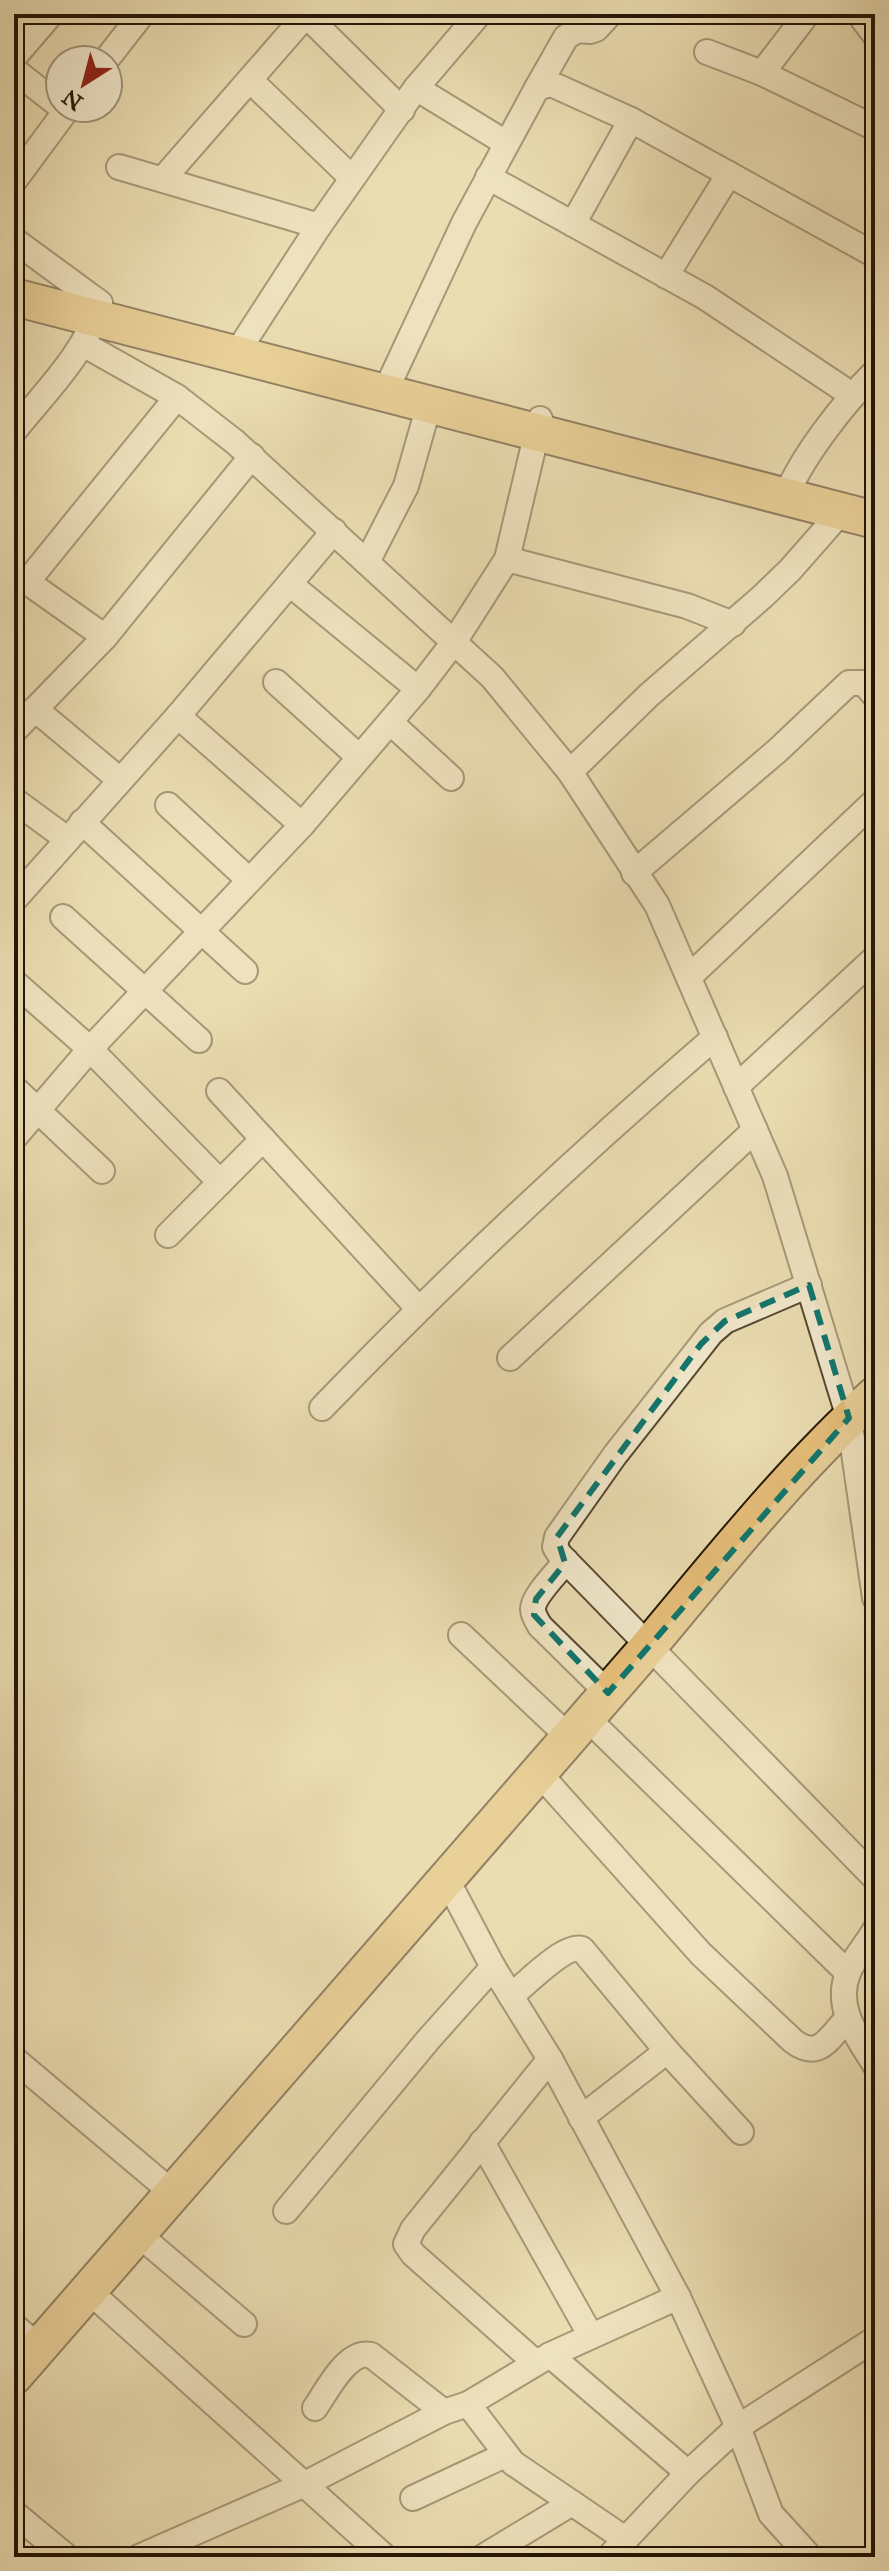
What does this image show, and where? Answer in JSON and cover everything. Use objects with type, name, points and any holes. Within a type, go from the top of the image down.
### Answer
[{"type":"highway","points":[[14,279],[93,322]]},
{"type":"highway","points":[[14,297],[93,322],[240,346],[789,487],[875,503]]},
{"type":"highway","points":[[388,386],[429,405],[539,425]]},
{"type":"highway","points":[[789,487],[841,512],[875,520]]},
{"type":"highway","points":[[14,2376],[26,2336],[89,2291],[729,1550],[862,1407]]},
{"type":"street","points":[[14,57],[51,14]]},
{"type":"street","points":[[119,44],[142,14]]},
{"type":"street","points":[[163,179],[305,14],[402,110]]},
{"type":"street","points":[[388,386],[488,177],[566,37],[578,30],[596,29],[610,14]]},
{"type":"street","points":[[762,73],[807,14]]},
{"type":"street","points":[[859,14],[875,35]]},
{"type":"street","points":[[240,346],[416,88],[476,15]]},
{"type":"street","points":[[707,52],[762,73],[875,128]]},
{"type":"street","points":[[14,70],[44,93]]},
{"type":"street","points":[[250,80],[352,178]]},
{"type":"street","points":[[537,88],[550,84],[631,120],[875,255]]},
{"type":"street","points":[[416,88],[506,143]]},
{"type":"street","points":[[573,224],[631,120]]},
{"type":"street","points":[[14,181],[53,124]]},
{"type":"street","points":[[119,167],[319,226]]},
{"type":"street","points":[[666,276],[729,174]]},
{"type":"street","points":[[488,177],[747,323],[852,395]]},
{"type":"street","points":[[14,240],[93,322],[177,397],[252,456],[492,677],[570,772],[657,905],[775,1176],[809,1285],[862,1407],[875,1598]]},
{"type":"street","points":[[14,431],[93,322]]},
{"type":"street","points":[[789,487],[852,395],[875,372]]},
{"type":"street","points":[[105,637],[21,578],[177,397]]},
{"type":"street","points":[[367,562],[406,486],[429,405]]},
{"type":"street","points":[[14,1138],[90,1049],[302,825],[454,642],[507,559],[539,425]]},
{"type":"street","points":[[14,731],[105,637],[252,456]]},
{"type":"street","points":[[570,772],[649,695],[733,624],[790,570],[841,512]]},
{"type":"street","points":[[14,900],[178,716],[334,531]]},
{"type":"street","points":[[507,559],[687,606],[733,624]]},
{"type":"street","points":[[291,585],[418,689]]},
{"type":"street","points":[[276,682],[359,757]]},
{"type":"street","points":[[634,873],[777,751],[849,683],[864,683],[875,696]]},
{"type":"street","points":[[35,709],[120,780]]},
{"type":"street","points":[[178,716],[302,825]]},
{"type":"street","points":[[390,722],[451,778]]},
{"type":"street","points":[[14,800],[74,831],[202,930],[245,971]]},
{"type":"street","points":[[689,977],[875,801]]},
{"type":"street","points":[[168,805],[249,880]]},
{"type":"street","points":[[63,917],[199,1040]]},
{"type":"street","points":[[736,1087],[875,958]]},
{"type":"street","points":[[14,982],[90,1049],[220,1182]]},
{"type":"street","points":[[322,1408],[418,1308],[606,1131],[715,1037]]},
{"type":"street","points":[[14,1088],[102,1171]]},
{"type":"street","points":[[219,1091],[418,1308]]},
{"type":"street","points":[[510,1358],[755,1130]]},
{"type":"street","points":[[168,1235],[263,1139]]},
{"type":"street","points":[[809,1285],[725,1321],[701,1344],[615,1455],[557,1537],[555,1547],[648,1647],[875,1878]]},
{"type":"street","points":[[566,1561],[532,1606],[588,1716]]},
{"type":"street","points":[[461,1635],[588,1716],[848,1973]]},
{"type":"street","points":[[538,1772],[701,1954],[793,2041],[810,2050],[818,2049],[847,2019]]},
{"type":"street","points":[[446,1878],[493,1967],[550,2059],[678,2297],[738,2427],[771,2514],[810,2557]]},
{"type":"street","points":[[875,1930],[848,1973],[845,1990],[847,2019],[875,2065]]},
{"type":"street","points":[[511,1996],[565,1950],[577,1947],[586,1953],[667,2051],[741,2132]]},
{"type":"street","points":[[286,2211],[493,1967]]},
{"type":"street","points":[[581,2118],[667,2051]]},
{"type":"street","points":[[14,2059],[174,2194]]},
{"type":"street","points":[[550,2059],[413,2229],[406,2244],[413,2254],[688,2473]]},
{"type":"street","points":[[482,2142],[591,2336]]},
{"type":"street","points":[[138,2234],[244,2324]]},
{"type":"street","points":[[89,2291],[305,2484],[369,2553]]},
{"type":"street","points":[[139,2557],[305,2484],[444,2412],[468,2404],[543,2359],[678,2297]]},
{"type":"street","points":[[468,2404],[505,2455],[572,2503],[617,2548],[688,2473],[738,2427],[875,2339]]},
{"type":"street","points":[[315,2408],[344,2367],[355,2355],[362,2353],[371,2355],[444,2412]]},
{"type":"street","points":[[413,2498],[505,2455]]},
{"type":"street","points":[[483,2557],[572,2503]]},
{"type":"street","points":[[14,2513],[67,2557]]},
{"type":"highlighted area","points":[[809,1285],[849,1418],[608,1693],[534,1615],[536,1599],[565,1563],[557,1537],[701,1344],[725,1321]]}]
